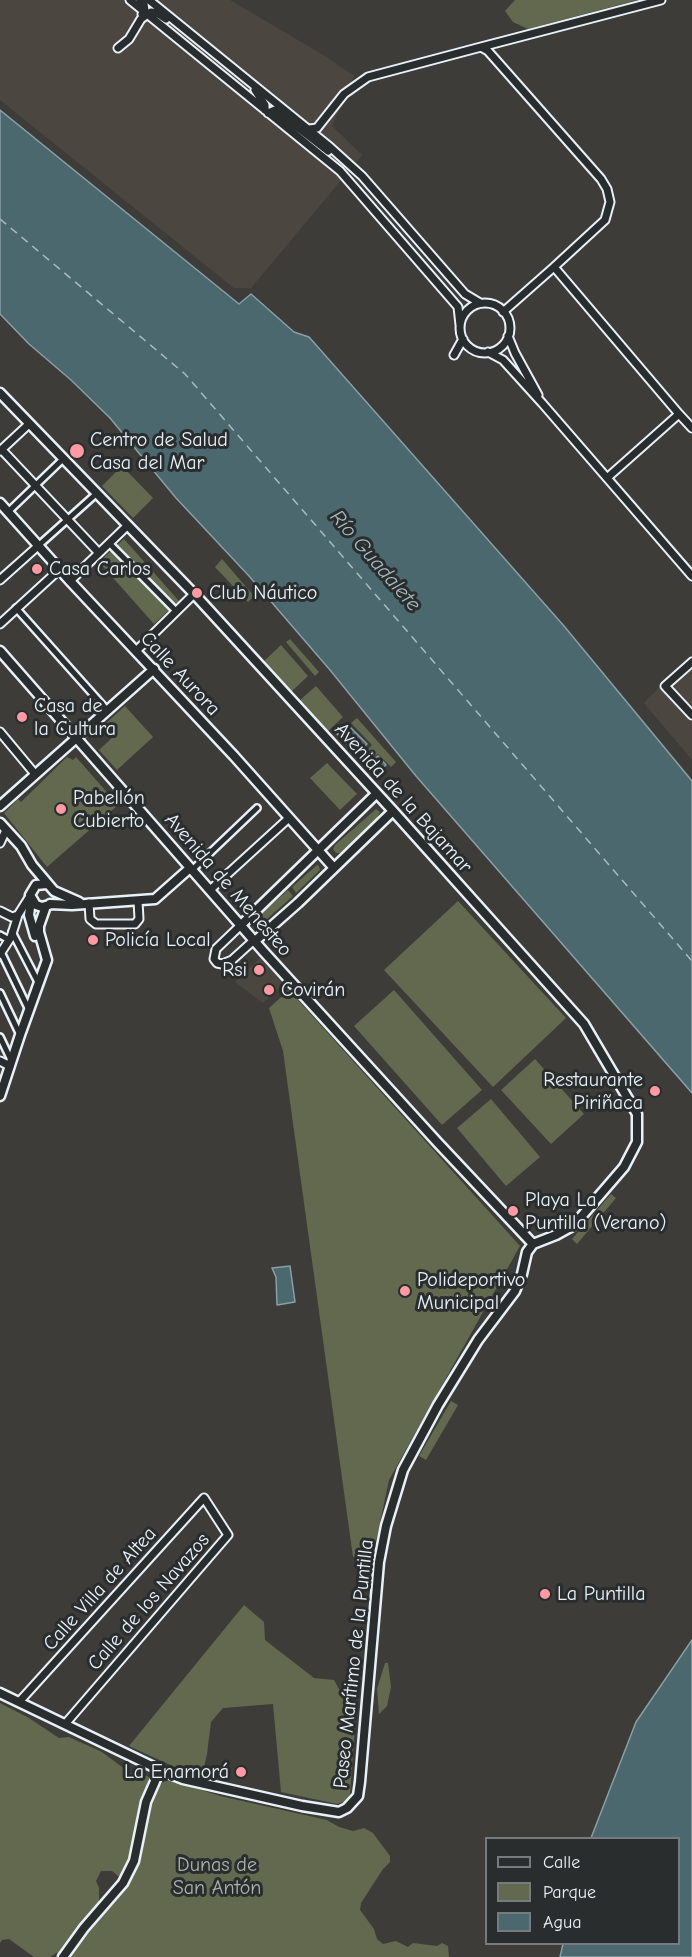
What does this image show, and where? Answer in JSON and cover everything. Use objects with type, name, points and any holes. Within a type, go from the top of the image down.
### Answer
[{"type":"street","points":[[130,0],[340,171],[458,308],[460,325],[463,339],[471,348],[484,353],[494,351],[503,345],[508,336],[509,326],[503,312],[490,303],[480,303],[470,307],[463,315],[460,325]]},
{"type":"street","points":[[140,0],[144,4],[145,13],[129,39],[118,48],[145,13]]},
{"type":"street","points":[[149,0],[309,129],[362,176],[465,294],[480,303]]},
{"type":"street","points":[[309,129],[317,128],[344,94],[368,77],[661,0]]},
{"type":"street","points":[[481,47],[503,67],[601,179],[607,189],[610,202],[605,220],[503,312]]},
{"type":"street","points":[[267,112],[275,110],[362,176]]},
{"type":"street","points":[[554,267],[692,428]]},
{"type":"street","points":[[508,336],[542,403]]},
{"type":"street","points":[[463,339],[454,355],[471,348]]},
{"type":"street","points":[[488,352],[502,360],[542,403],[692,576]]},
{"type":"street","name":"Avenida de la Bajamar","points":[[0,393],[194,594],[584,1024],[637,1114],[637,1142],[624,1167],[574,1225],[533,1244]]},
{"type":"street","points":[[607,478],[679,414]]},
{"type":"street","points":[[29,424],[1,451],[99,553]]},
{"type":"street","points":[[8,512],[63,459]]},
{"type":"street","points":[[0,580],[96,494]]},
{"type":"street","name":"Calle Aurora","points":[[0,503],[334,868]]},
{"type":"street","points":[[70,581],[127,526]]},
{"type":"street","points":[[110,543],[176,612]]},
{"type":"street","points":[[0,624],[60,569]]},
{"type":"street","points":[[136,651],[194,594]]},
{"type":"street","points":[[16,608],[107,710]]},
{"type":"street","name":"Avenida de Menesteo","points":[[0,651],[241,926],[533,1244]]},
{"type":"street","points":[[692,662],[665,686],[692,715]]},
{"type":"street","points":[[0,806],[154,669]]},
{"type":"street","points":[[0,732],[34,774]]},
{"type":"street","points":[[376,794],[216,949],[214,959],[217,963],[222,964],[232,960],[298,903],[393,811]]},
{"type":"street","points":[[31,897],[39,906],[155,900],[257,808]]},
{"type":"street","points":[[210,890],[289,818]]},
{"type":"street","points":[[0,843],[3,826]]},
{"type":"street","points":[[3,826],[21,846],[32,865],[54,891],[86,904]]},
{"type":"street","points":[[29,1010],[0,953],[18,915],[31,897],[36,885],[32,865]]},
{"type":"street","points":[[36,885],[47,884]]},
{"type":"street","points":[[0,1096],[47,960],[39,926],[48,905],[54,898],[54,891]]},
{"type":"street","points":[[31,897],[29,915],[36,939],[47,960]]},
{"type":"street","points":[[86,904],[90,920],[96,924],[135,924],[139,919],[138,902]]},
{"type":"street","points":[[0,911],[12,917],[18,915]]},
{"type":"street","points":[[0,936],[10,936]]},
{"type":"street","points":[[10,936],[39,984]]},
{"type":"street","points":[[0,993],[20,1035]]},
{"type":"street","points":[[0,1037],[11,1063]]},
{"type":"street","points":[[0,1061],[11,1063]]},
{"type":"street","name":"Paseo Marítimo de la Puntilla","points":[[160,1770],[183,1779],[339,1812],[347,1808],[358,1796],[379,1562],[393,1498],[403,1470],[438,1405],[478,1340],[514,1291],[522,1274],[527,1252],[533,1244]]},
{"type":"street","name":"Calle Villa de Altea","points":[[19,1702],[204,1498]]},
{"type":"street","name":"Calle de los Navazos","points":[[66,1724],[228,1535],[204,1498]]},
{"type":"street","points":[[0,1693],[160,1770],[146,1802],[134,1861],[123,1883],[84,1928],[63,1957]]},
{"type":"shaded area","points":[[0,0],[230,0],[325,56],[354,76],[332,126],[362,155],[251,288],[234,288],[0,100]]},
{"type":"shaded area","points":[[692,655],[692,760],[644,703]]},
{"type":"shaded area","name":"Rsi","points":[[260,958],[284,984],[263,1003],[235,982]]},
{"type":"green space","points":[[515,0],[637,0],[528,29],[513,22],[505,11]]},
{"type":"green space","points":[[122,466],[153,498],[133,518],[102,486]]},
{"type":"green space","points":[[124,539],[179,601],[154,624],[99,562]]},
{"type":"green space","points":[[222,559],[254,596],[248,602],[215,567]]},
{"type":"green space","points":[[290,639],[319,672],[315,676],[286,642]]},
{"type":"green space","points":[[281,645],[308,676],[291,692],[262,663]]},
{"type":"green space","points":[[316,686],[343,717],[327,732],[299,701]]},
{"type":"green space","points":[[125,706],[153,737],[117,770],[99,750],[114,736],[104,725]]},
{"type":"green space","points":[[357,718],[396,762],[391,767],[378,754],[374,757],[367,750],[372,745],[351,723]]},
{"type":"green space","name":"Pabellón Cubierto","points":[[67,757],[73,760],[76,757],[118,805],[47,867],[4,813],[18,799],[21,802]]},
{"type":"green space","points":[[327,763],[357,794],[340,810],[310,778]]},
{"type":"green space","points":[[376,809],[380,812],[377,818],[340,853],[336,853],[333,849],[335,845]]},
{"type":"green space","points":[[317,865],[320,870],[296,893],[292,887]]},
{"type":"green space","points":[[288,890],[293,896],[258,927],[253,921]]},
{"type":"green space","points":[[458,901],[566,1018],[493,1087],[384,970]]},
{"type":"green space","name":"Polideportivo Municipal","points":[[289,990],[520,1246],[389,1480],[373,1555],[353,1557],[283,1051],[269,1008]]},
{"type":"green space","points":[[394,990],[482,1090],[442,1125],[354,1026]]},
{"type":"green space","points":[[535,1059],[584,1114],[551,1144],[501,1090]]},
{"type":"green space","points":[[491,1099],[540,1157],[506,1186],[457,1128]]},
{"type":"green space","points":[[611,1194],[616,1198],[577,1244],[572,1239]]},
{"type":"green space","points":[[451,1401],[458,1405],[426,1460],[419,1456]]},
{"type":"green space","points":[[244,1605],[264,1622],[265,1640],[314,1678],[334,1680],[349,1708],[356,1711],[350,1794],[347,1801],[337,1804],[281,1792],[273,1704],[223,1708],[211,1722],[202,1776],[179,1769],[129,1746]]},
{"type":"green space","points":[[385,1663],[388,1663],[391,1687],[387,1706],[379,1714],[377,1689]]},
{"type":"green space","name":"Dunas de San Antón","points":[[0,1703],[29,1718],[59,1738],[69,1737],[102,1752],[130,1773],[149,1777],[128,1865],[123,1875],[118,1876],[112,1871],[101,1871],[96,1881],[99,1888],[99,1905],[62,1952],[50,1957],[34,1957],[9,1939],[2,1940],[0,1943]]},
{"type":"green space","name":"Dunas de San Antón","points":[[170,1780],[220,1796],[327,1820],[353,1831],[364,1828],[373,1833],[390,1856],[390,1862],[361,1903],[360,1910],[374,1929],[377,1939],[383,1944],[396,1941],[408,1947],[413,1943],[437,1946],[442,1943],[448,1946],[449,1957],[72,1957],[73,1947],[132,1876],[139,1857],[145,1815],[156,1788]]},
{"type":"water","name":"Río Guadalete","points":[[0,110],[239,304],[251,294],[294,332],[309,337],[564,626],[692,781],[692,1093],[416,776],[330,670],[249,576],[176,498],[110,418],[29,344],[0,314]]},
{"type":"water","points":[[347,724],[367,744],[357,754],[337,734]]},
{"type":"water","points":[[365,752],[372,760],[378,756],[386,765],[374,775],[359,757]]},
{"type":"water","points":[[290,1266],[295,1302],[277,1305],[276,1277],[272,1268]]},
{"type":"water","points":[[692,1640],[692,1957],[560,1957],[563,1945],[680,1945],[680,1837],[591,1837],[636,1722]]},
{"type":"ferry route","points":[[0,219],[185,374],[692,961]]},
{"type":"place","name":"Centro de Salud Casa del Mar","points":[[77,451]]},
{"type":"place","name":"Casa Carlos","points":[[37,569]]},
{"type":"place","name":"Club Náutico","points":[[197,593]]},
{"type":"place","name":"Casa de la Cultura","points":[[22,717]]},
{"type":"place","name":"Pabellón Cubierto","points":[[61,809]]},
{"type":"place","name":"Policía Local","points":[[93,940]]},
{"type":"place","name":"Rsi","points":[[259,970]]},
{"type":"place","name":"Covirán","points":[[269,990]]},
{"type":"place","name":"Restaurante Piriñaca","points":[[655,1091]]},
{"type":"place","name":"Playa La Puntilla (Verano)","points":[[513,1211]]},
{"type":"place","name":"Polideportivo Municipal","points":[[405,1291]]},
{"type":"place","name":"La Puntilla","points":[[545,1594]]},
{"type":"place","name":"La Enamorá","points":[[241,1772]]}]
